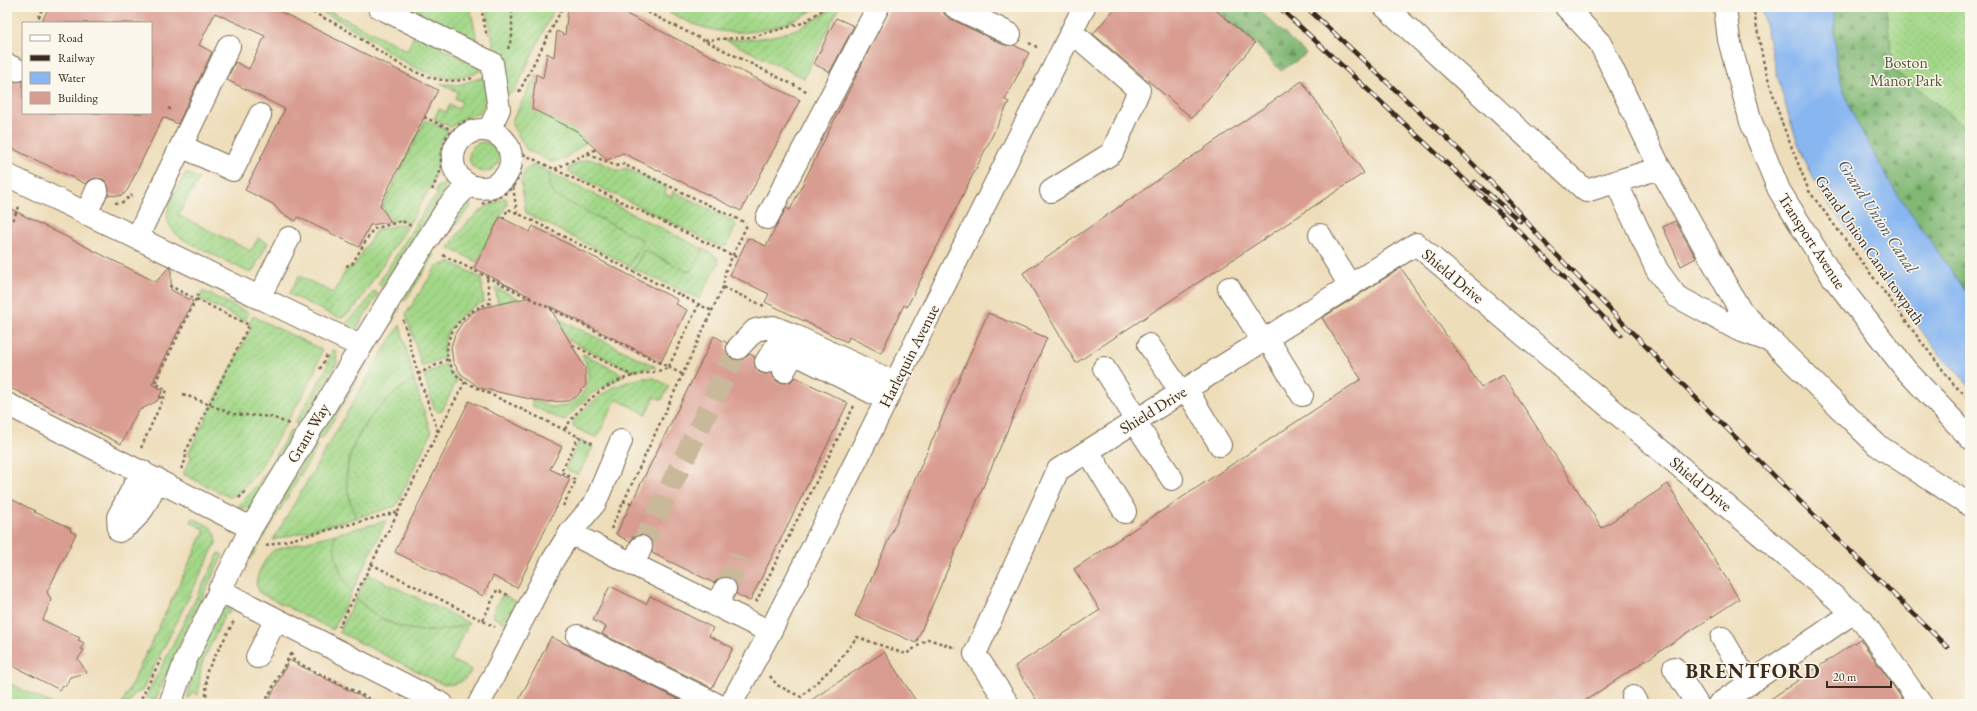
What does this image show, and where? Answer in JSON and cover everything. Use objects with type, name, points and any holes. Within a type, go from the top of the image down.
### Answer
[{"type":"street","points":[[379,7],[492,63],[494,119],[497,133],[510,146],[512,165],[508,174],[502,181],[486,188],[476,188],[468,185],[460,178],[455,169],[453,159],[454,149],[467,133],[477,130],[494,119]]},
{"type":"street","points":[[756,220],[878,7]]},
{"type":"street","points":[[955,7],[1010,34]]},
{"type":"street","name":"Harlequin Avenue","points":[[731,704],[766,638],[1084,7]]},
{"type":"street","points":[[1385,7],[1586,191],[1660,168]]},
{"type":"street","points":[[1566,7],[1600,43],[1660,168],[1740,310],[1877,445],[1970,505]]},
{"type":"street","name":"Transport Avenue","points":[[1725,7],[1729,40],[1751,122],[1779,190],[1832,276],[1906,370],[1970,438]]},
{"type":"street","points":[[1051,191],[1112,152],[1139,90],[1072,32]]},
{"type":"street","points":[[137,238],[229,46]]},
{"type":"street","points":[[181,146],[233,170],[260,115]]},
{"type":"street","points":[[7,175],[93,200],[137,238],[258,298],[360,346]]},
{"type":"street","points":[[1616,182],[1657,270],[1676,296],[1739,330],[1774,342]]},
{"type":"street","name":"Grant Way","points":[[169,701],[186,658],[219,590],[259,534],[360,346],[448,207],[468,185]]},
{"type":"street","points":[[1320,235],[1350,286]]},
{"type":"street","points":[[258,298],[289,238]]},
{"type":"street","name":"Shield Drive","points":[[975,654],[1058,470],[1416,244],[1854,612],[1863,621],[1921,704]]},
{"type":"street","points":[[1229,288],[1302,395]]},
{"type":"street","points":[[738,348],[755,330],[773,327],[793,335],[891,391]]},
{"type":"street","points":[[793,335],[777,345],[775,367],[794,353],[891,391]]},
{"type":"street","points":[[1150,345],[1184,391],[1220,445]]},
{"type":"street","points":[[1104,368],[1172,479]]},
{"type":"street","points":[[7,404],[145,468],[259,534]]},
{"type":"street","points":[[479,704],[553,560],[570,533],[595,503],[621,441]]},
{"type":"street","points":[[1088,451],[1125,512]]},
{"type":"street","points":[[570,533],[637,556],[720,597],[766,638]]},
{"type":"street","points":[[219,590],[442,704]]},
{"type":"street","points":[[1719,704],[1854,612]]},
{"type":"street","points":[[257,657],[276,619]]},
{"type":"street","points":[[578,636],[716,704]]},
{"type":"street","points":[[1722,638],[1749,684]]},
{"type":"street","points":[[975,654],[1008,704]]},
{"type":"street","points":[[1674,668],[1697,704]]},
{"type":"path","points":[[36,22],[44,7]]},
{"type":"path","points":[[302,7],[346,29],[398,64],[434,79],[461,81],[493,70],[509,46],[512,36],[512,7]]},
{"type":"path","points":[[494,119],[512,106],[563,7]]},
{"type":"path","points":[[638,7],[810,93],[807,100]]},
{"type":"path","points":[[704,40],[752,37],[803,23],[827,7]]},
{"type":"path","name":"Grand Union Canal towpath","points":[[1754,7],[1764,65],[1782,123],[1809,191],[1955,386],[1970,398]]},
{"type":"path","points":[[1033,45],[1045,51]]},
{"type":"path","points":[[169,116],[176,103]]},
{"type":"path","points":[[168,108],[172,110]]},
{"type":"path","points":[[424,117],[452,130]]},
{"type":"path","points":[[431,193],[441,169],[441,153],[443,145],[452,130],[461,123],[472,119],[494,119],[505,125],[511,131],[523,154],[520,170],[513,187],[506,193],[480,205]]},
{"type":"path","points":[[554,170],[596,149]]},
{"type":"path","points":[[523,154],[738,258]]},
{"type":"path","points":[[588,154],[616,166],[623,164],[756,220],[733,256],[725,272],[723,287],[608,535]]},
{"type":"path","points":[[513,187],[517,213]]},
{"type":"path","points":[[93,200],[114,203],[123,202],[130,198],[133,192]]},
{"type":"path","points":[[7,231],[20,204]]},
{"type":"path","points":[[503,219],[508,209],[712,311]]},
{"type":"path","points":[[346,266],[352,264],[373,229],[402,221],[412,226],[408,233]]},
{"type":"path","points":[[442,254],[682,374]]},
{"type":"path","points":[[487,277],[490,303],[472,310],[456,325],[448,344],[448,359],[455,374],[465,382],[594,444]]},
{"type":"path","points":[[168,285],[249,326],[186,453],[186,459],[178,475]]},
{"type":"path","points":[[723,287],[765,307]]},
{"type":"path","points":[[145,468],[163,398],[167,390],[157,386],[155,383],[196,299]]},
{"type":"path","points":[[565,429],[585,403],[614,383],[633,376],[658,372],[668,368],[699,304]]},
{"type":"path","points":[[402,315],[418,374],[438,432]]},
{"type":"path","points":[[573,345],[633,376]]},
{"type":"path","points":[[318,373],[328,351],[324,347]]},
{"type":"path","points":[[418,374],[448,359]]},
{"type":"path","points":[[338,628],[465,382]]},
{"type":"path","points":[[183,394],[233,414],[272,417],[291,425]]},
{"type":"path","points":[[159,396],[163,398]]},
{"type":"path","points":[[753,607],[855,403]]},
{"type":"path","points":[[287,431],[294,418]]},
{"type":"path","points":[[562,508],[576,480],[561,472],[579,436]]},
{"type":"path","points":[[235,503],[250,487]]},
{"type":"path","points":[[623,501],[630,504]]},
{"type":"path","points":[[259,534],[264,547],[398,512]]},
{"type":"path","points":[[371,564],[500,629]]},
{"type":"path","points":[[483,620],[497,590],[517,599]]},
{"type":"path","points":[[206,696],[207,671],[236,617]]},
{"type":"path","points":[[801,697],[836,664],[857,637],[906,654],[928,639],[975,654]]},
{"type":"path","points":[[291,653],[294,661],[380,704]]},
{"type":"path","points":[[140,704],[163,656]]},
{"type":"path","points":[[264,704],[288,657]]},
{"type":"path","points":[[7,699],[33,704]]},
{"type":"green space","points":[[311,7],[321,7],[407,50],[415,34],[477,66],[480,71],[462,76],[445,77],[429,73],[414,67],[350,27]]},
{"type":"green space","points":[[405,7],[470,7],[478,44]]},
{"type":"green space","points":[[486,7],[555,7],[515,91],[508,95],[503,90]]},
{"type":"green space","points":[[660,7],[817,7],[789,22],[774,27],[759,31],[727,32],[712,30],[696,25]]},
{"type":"green space","points":[[832,7],[839,7],[804,78],[726,40],[755,39],[782,34],[809,24]]},
{"type":"green space","points":[[1212,7],[1256,7],[1306,54],[1281,71],[1255,43]]},
{"type":"green space","name":"Boston Manor Park","points":[[1830,7],[1970,7],[1970,297],[1836,66],[1833,21]]},
{"type":"green space","name":"Boston Manor Park","points":[[1834,7],[1886,7],[1894,70],[1970,130],[1970,297],[1912,216],[1875,158],[1859,129],[1846,98],[1835,60],[1833,37]]},
{"type":"green space","points":[[536,74],[592,138],[564,159],[551,162],[527,150],[512,125],[512,121]]},
{"type":"green space","points":[[484,77],[487,98],[479,113],[459,121],[451,127],[434,119],[439,109],[446,112],[450,105],[458,109],[462,102],[455,98],[458,92],[440,83],[457,85]]},
{"type":"green space","points":[[425,120],[448,130],[438,149],[438,167],[430,188],[409,224],[401,219],[386,223],[380,211]]},
{"type":"green space","points":[[484,142],[490,143],[498,151],[498,163],[490,171],[484,172],[478,171],[470,163],[469,157],[470,151],[478,143]]},
{"type":"green space","points":[[587,159],[598,161],[619,171],[626,168],[667,188],[665,194],[671,197],[673,191],[733,221],[736,226],[727,245],[721,247],[569,172],[569,167]]},
{"type":"green space","points":[[534,165],[549,172],[549,187],[554,195],[643,240],[629,266],[526,213],[521,182],[526,168]]},
{"type":"green space","points":[[549,172],[703,249],[693,270],[686,271],[644,250],[634,269],[629,266],[642,240],[553,195],[549,186]]},
{"type":"green space","points":[[186,173],[199,179],[178,215],[251,251],[258,238],[268,243],[252,272],[250,273],[184,240],[169,225],[167,217],[168,208],[175,191]]},
{"type":"green space","points":[[446,183],[443,194],[382,287],[378,284],[432,199],[434,200],[438,193],[435,192],[437,187]]},
{"type":"green space","points":[[506,198],[507,204],[477,262],[449,248],[459,233],[480,211],[497,201]]},
{"type":"green space","points":[[470,199],[470,208],[449,232],[441,244],[437,242],[455,213]]},
{"type":"green space","points":[[401,224],[407,226],[357,305],[345,316],[336,317],[289,294],[299,276],[334,293],[346,270],[355,265],[376,230]]},
{"type":"green space","points":[[703,249],[717,257],[719,263],[699,299],[634,269],[644,250],[686,271],[691,271]]},
{"type":"green space","points":[[430,252],[435,255],[405,301],[400,298]]},
{"type":"green space","points":[[451,262],[481,278],[484,302],[467,311],[454,323],[446,338],[444,357],[422,367],[406,314],[437,266]]},
{"type":"green space","points":[[495,287],[656,367],[631,371],[498,305]]},
{"type":"green space","points":[[203,291],[249,313],[245,321],[199,299]]},
{"type":"green space","points":[[374,291],[378,294],[357,328],[351,330],[344,328],[346,323],[362,308]]},
{"type":"green space","points":[[396,305],[400,308],[322,439],[317,436]]},
{"type":"green space","points":[[253,316],[322,350],[313,377],[259,470],[238,494],[229,497],[183,474],[192,456],[188,454],[252,326],[249,324]]},
{"type":"green space","points":[[400,325],[414,380],[392,396],[372,415],[357,438],[347,471],[349,498],[356,518],[273,540],[383,351]]},
{"type":"green space","points":[[332,350],[336,351],[337,363],[299,425],[295,423],[326,370]]},
{"type":"green space","points":[[583,354],[622,374],[622,377],[591,394],[564,421],[532,406],[532,400],[553,407],[563,406],[578,398],[584,391],[587,384],[587,366]]},
{"type":"green space","points":[[445,364],[450,372],[458,378],[442,411],[438,412],[434,408],[424,375]]},
{"type":"green space","points":[[644,378],[654,378],[669,386],[662,400],[655,397],[646,414],[616,399],[597,438],[573,427],[573,421],[604,393],[622,384]]},
{"type":"green space","points":[[414,380],[431,433],[396,506],[356,518],[349,498],[347,471],[357,438],[364,426],[382,405],[403,387]]},
{"type":"green space","points":[[291,430],[295,433],[251,507],[245,509],[237,508],[258,484]]},
{"type":"green space","points":[[580,440],[593,447],[578,475],[565,469]]},
{"type":"green space","points":[[314,444],[318,446],[250,560],[246,558]]},
{"type":"green space","points":[[192,518],[205,524],[213,530],[217,538],[216,543],[142,691],[134,694],[129,704],[122,704],[205,530],[191,522]]},
{"type":"green space","points":[[386,521],[352,592],[344,579],[338,564],[334,542],[335,534]]},
{"type":"green space","points":[[335,534],[334,542],[338,564],[344,579],[352,592],[333,630],[260,593],[256,584],[262,565],[274,550]]},
{"type":"green space","points":[[219,553],[223,555],[183,636],[155,701],[146,697]]},
{"type":"green space","points":[[368,574],[469,623],[438,631],[423,631],[408,629],[381,618],[356,598]]},
{"type":"green space","points":[[502,595],[517,602],[507,624],[493,617],[492,614]]},
{"type":"green space","points":[[356,598],[381,618],[408,629],[438,631],[469,623],[451,660],[472,670],[466,678],[456,684],[442,684],[339,632]]},
{"type":"green space","points":[[228,608],[231,610],[229,613],[225,614],[201,666],[198,695],[192,692],[189,698],[187,697],[195,663],[221,609]]},
{"type":"green space","points":[[7,682],[52,704],[7,704]]},
{"type":"water","name":"Grand Union Canal","points":[[1761,7],[1834,7],[1836,66],[1851,111],[1888,180],[1970,298],[1970,386],[1935,349],[1821,193],[1800,149],[1792,126],[1778,79]]},
{"type":"building","points":[[49,7],[271,7],[438,90],[380,205],[391,222],[370,225],[359,247],[298,217],[296,221],[281,213],[273,204],[245,190],[285,109],[227,80],[235,62],[249,69],[265,36],[215,13],[199,45],[212,52],[178,124],[163,117],[128,189],[124,194],[119,196],[108,195],[109,188],[103,179],[95,178],[86,184],[7,146],[7,92],[12,81],[22,81],[22,114],[152,114],[152,22],[42,22]]},
{"type":"building","points":[[568,7],[612,7],[800,100],[741,211],[623,153],[607,160],[577,131],[532,109],[536,74],[543,78],[547,53],[554,57],[557,31],[565,35]]},
{"type":"building","points":[[890,7],[943,7],[944,14],[949,18],[1004,45],[1014,45],[1029,53],[1005,100],[1009,102],[907,307],[904,305],[881,353],[849,337],[847,342],[765,302],[769,294],[730,275],[748,238],[766,246],[786,208],[790,210]]},
{"type":"building","points":[[1116,7],[1212,7],[1255,43],[1192,118],[1093,34]]},
{"type":"building","points":[[836,18],[854,26],[830,72],[814,64]]},
{"type":"building","points":[[1302,81],[1364,173],[1076,363],[1023,273]]},
{"type":"building","points":[[7,207],[156,282],[169,267],[171,268],[171,290],[193,301],[152,384],[163,390],[157,401],[138,411],[121,444],[7,386]]},
{"type":"building","points":[[500,217],[530,232],[533,226],[678,300],[676,304],[687,310],[661,362],[549,306],[585,368],[586,385],[577,396],[568,401],[544,402],[480,388],[461,374],[453,362],[451,347],[455,334],[462,323],[472,313],[481,308],[531,297],[474,268]]},
{"type":"building","points":[[1675,221],[1696,258],[1681,266],[1663,227]]},
{"type":"building","points":[[1401,268],[1481,387],[1503,375],[1602,528],[1668,484],[1739,599],[1580,704],[1039,704],[1015,666],[1100,610],[1074,569],[1361,379],[1322,318]]},
{"type":"building","points":[[988,313],[1047,338],[916,643],[855,616]]},
{"type":"building","points":[[714,336],[727,343],[726,351],[730,357],[736,360],[742,360],[750,354],[755,357],[755,367],[759,372],[765,374],[772,373],[778,382],[790,382],[795,377],[848,403],[750,601],[736,594],[736,583],[730,578],[719,578],[714,583],[652,553],[653,545],[651,539],[646,536],[639,535],[633,537],[630,542],[616,534]]},
{"type":"building","points":[[469,401],[562,447],[550,469],[570,479],[517,588],[493,576],[483,596],[395,552]]},
{"type":"building","points":[[7,497],[35,511],[34,512],[60,523],[71,529],[70,531],[76,534],[47,592],[51,600],[43,620],[80,638],[78,640],[84,643],[81,649],[84,650],[78,659],[87,673],[70,677],[65,687],[63,685],[60,690],[7,663]]},
{"type":"building","points":[[610,586],[646,604],[650,596],[713,628],[709,636],[733,648],[712,688],[602,634],[606,627],[593,620]]},
{"type":"building","points":[[551,637],[591,656],[688,704],[517,704]]},
{"type":"building","points":[[1860,639],[1906,704],[1763,704]]},
{"type":"building","points":[[884,652],[918,704],[805,704]]},
{"type":"building","points":[[289,660],[376,704],[267,704]]},
{"type":"tunnel","points":[[641,547],[738,348]]},
{"type":"tunnel","points":[[725,589],[740,556]]},
{"type":"railway","points":[[1279,7],[1512,224],[1621,335]]},
{"type":"railway","points":[[1306,7],[1443,134],[1497,188],[1547,245],[1697,399],[1947,647]]},
{"type":"railway","points":[[1475,182],[1520,221]]},
{"type":"district","name":"BRENTFORD","points":[[1753,671]]}]
